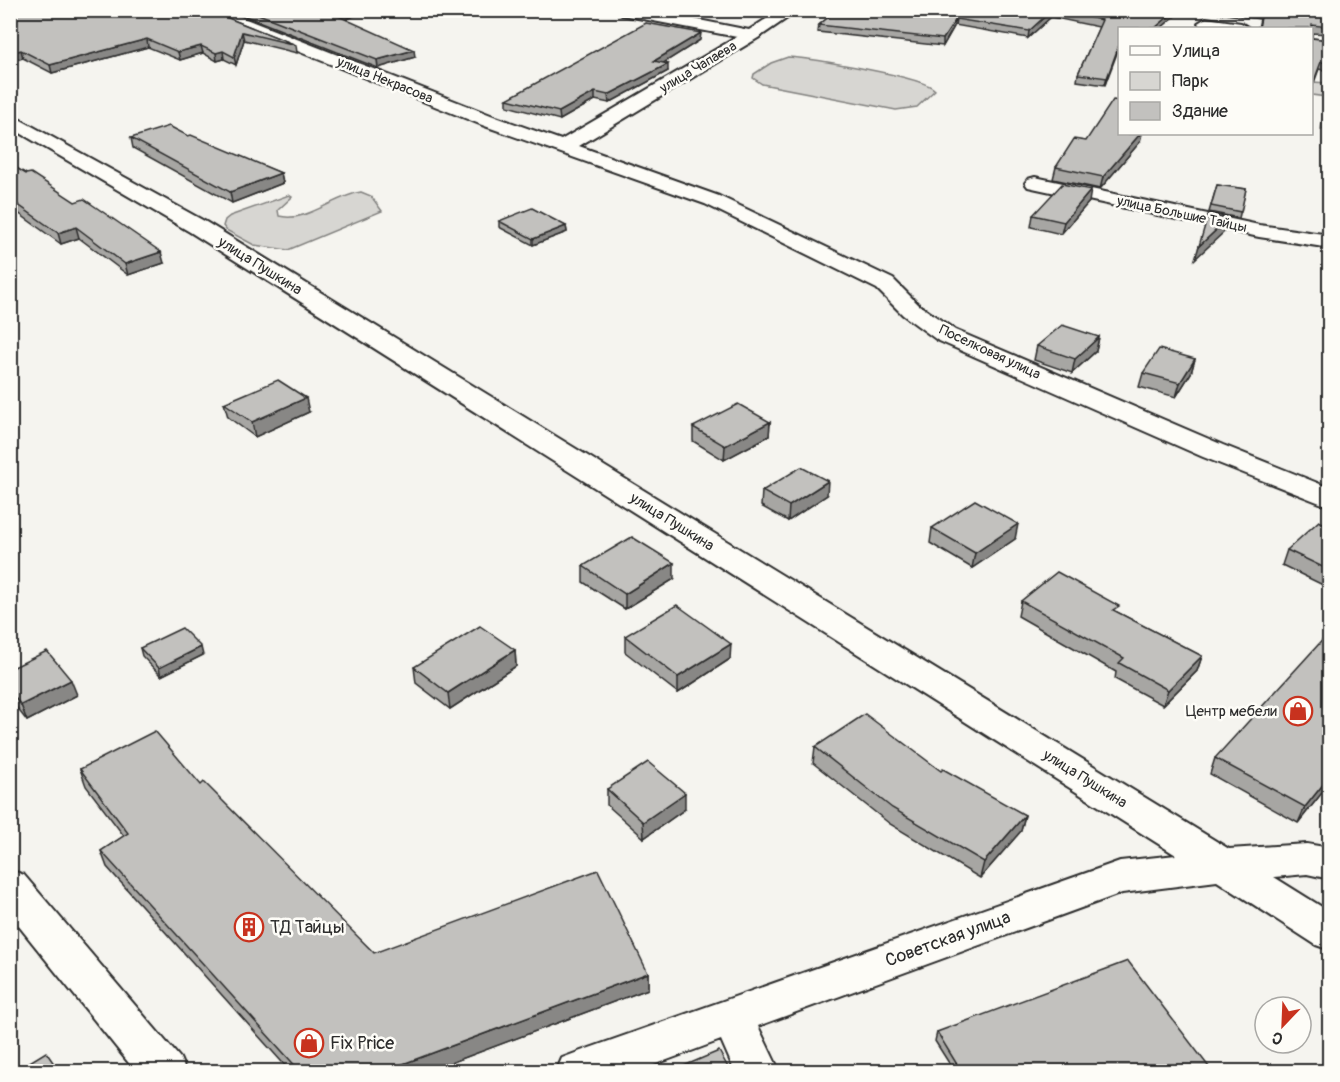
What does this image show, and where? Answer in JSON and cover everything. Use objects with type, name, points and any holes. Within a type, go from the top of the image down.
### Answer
[{"type":"street","name":"улица Некрасова","points":[[208,10],[562,148]]},
{"type":"street","name":"улица Чапаева","points":[[622,10],[752,35]]},
{"type":"street","points":[[752,35],[792,10]]},
{"type":"street","points":[[1206,23],[1234,27]]},
{"type":"street","name":"улица Чапаева","points":[[562,148],[752,35]]},
{"type":"street","name":"улица Пушкина","points":[[10,119],[198,227],[1329,933]]},
{"type":"street","name":"Поселковая улица","points":[[562,148],[712,200],[885,284],[911,310],[946,335],[1213,451],[1329,498]]},
{"type":"street","name":"улица Большие Тайцы","points":[[1035,183],[1259,231],[1329,242]]},
{"type":"street","name":"Советская улица","points":[[578,1071],[1120,877],[1223,865],[1307,859],[1329,864]]},
{"type":"street","points":[[10,886],[164,1071]]},
{"type":"street","points":[[732,1017],[758,1071]]},
{"type":"green space","points":[[788,57],[841,64],[890,74],[927,85],[935,90],[917,107],[896,110],[762,84],[753,78],[754,74],[771,63]]},
{"type":"green space","points":[[1313,82],[1329,83],[1329,130],[1321,129],[1326,97],[1313,95]]},
{"type":"green space","points":[[361,192],[371,196],[382,211],[288,250],[254,245],[226,230],[223,226],[225,220],[230,216],[289,195],[292,197],[278,210],[279,216],[300,216],[351,194]]},
{"type":"building","points":[[10,10],[208,10],[296,45],[242,32],[234,57],[223,51],[216,53],[201,46],[178,52],[147,39],[50,65],[21,50],[10,53]]},
{"type":"building","points":[[248,10],[348,10],[336,15],[414,50],[377,60]]},
{"type":"building","points":[[837,10],[1052,10],[1029,31],[956,19],[943,39],[819,25]]},
{"type":"building","points":[[1054,10],[1176,10],[1156,27],[1118,27],[1118,48],[1107,78],[1078,74],[1102,20]]},
{"type":"building","points":[[1251,10],[1329,10],[1329,27],[1312,25],[1312,27],[1259,27],[1262,12]]},
{"type":"building","points":[[646,23],[701,33],[654,61],[668,64],[608,95],[595,92],[559,112],[507,99]]},
{"type":"building","points":[[1313,38],[1329,40],[1329,63],[1321,62],[1313,84]]},
{"type":"building","points":[[1113,100],[1118,101],[1118,135],[1139,135],[1103,177],[1056,167],[1074,139],[1086,141]]},
{"type":"building","points":[[169,126],[188,136],[191,135],[281,173],[230,192],[131,138]]},
{"type":"building","points":[[10,164],[26,174],[31,173],[75,202],[84,199],[161,252],[125,264],[76,227],[58,233],[10,199]]},
{"type":"building","points":[[1062,184],[1091,190],[1064,222],[1033,215]]},
{"type":"building","points":[[1217,185],[1246,189],[1241,212],[1211,206]]},
{"type":"building","points":[[532,208],[566,226],[533,239],[499,221]]},
{"type":"building","points":[[1208,215],[1228,219],[1199,246]]},
{"type":"building","points":[[1062,325],[1099,337],[1075,359],[1037,346]]},
{"type":"building","points":[[1159,349],[1195,359],[1180,383],[1143,373]]},
{"type":"building","points":[[278,380],[306,398],[252,422],[224,403]]},
{"type":"building","points":[[738,404],[770,422],[725,446],[693,427]]},
{"type":"building","points":[[801,467],[828,481],[789,506],[762,491]]},
{"type":"building","points":[[975,500],[1018,524],[975,553],[932,528]]},
{"type":"building","points":[[1319,521],[1329,526],[1329,570],[1287,550]]},
{"type":"building","points":[[632,537],[674,563],[625,594],[583,566]]},
{"type":"building","points":[[1057,572],[1119,606],[1113,610],[1202,656],[1168,690],[1119,663],[1124,658],[1021,601]]},
{"type":"building","points":[[677,605],[731,644],[678,677],[625,636]]},
{"type":"building","points":[[480,626],[515,650],[448,693],[414,667]]},
{"type":"building","points":[[182,628],[201,647],[159,668],[140,648]]},
{"type":"building","name":"Центр мебели","points":[[1329,633],[1329,777],[1305,807],[1215,758]]},
{"type":"building","points":[[47,651],[71,680],[21,705],[10,692],[10,669]]},
{"type":"building","points":[[865,714],[941,771],[943,769],[1025,815],[984,862],[892,808],[815,747]]},
{"type":"building","name":"ТД Тайцы","points":[[155,731],[201,785],[204,782],[374,953],[598,870],[648,973],[384,1071],[300,1071],[101,851],[128,833],[80,769]]},
{"type":"building","points":[[648,762],[685,793],[643,822],[607,789]]},
{"type":"building","points":[[1128,961],[1212,1071],[961,1071],[937,1032]]},
{"type":"building","points":[[719,1051],[730,1071],[672,1071]]},
{"type":"building","points":[[46,1052],[59,1071],[15,1071]]},
{"type":"place","name":"Центр мебели","points":[[1298,711]]},
{"type":"place","name":"ТД Тайцы","points":[[249,927]]},
{"type":"place","name":"Fix Price","points":[[309,1043]]}]
